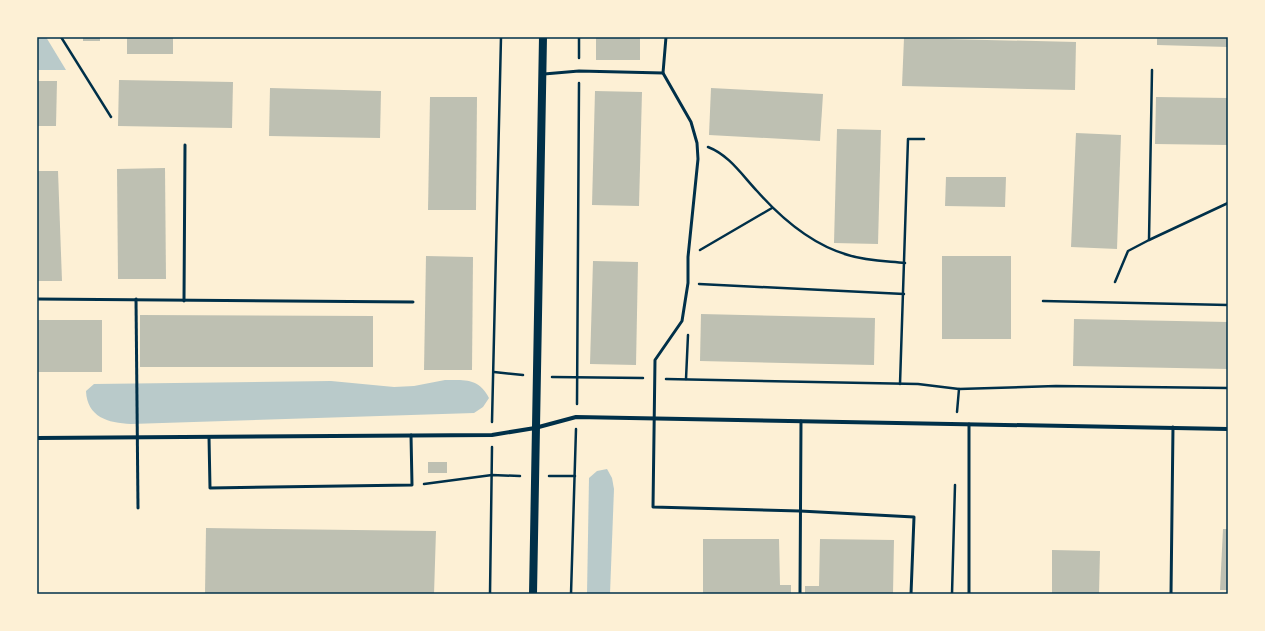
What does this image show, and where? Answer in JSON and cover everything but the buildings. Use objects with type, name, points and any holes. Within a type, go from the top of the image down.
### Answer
[{"type":"main road","points":[[533,594],[543,37]]},
{"type":"street","points":[[37,438],[138,436],[209,437],[492,435],[535,428],[576,417],[1228,429]]},
{"type":"lane","points":[[666,37],[663,74],[692,122],[697,143],[698,159],[688,257],[688,283],[682,321],[655,360],[653,507],[800,511],[914,517],[911,594]]},
{"type":"lane","points":[[542,74],[579,71],[663,74]]},
{"type":"lane","points":[[184,301],[185,144]]},
{"type":"lane","points":[[37,299],[413,302]]},
{"type":"lane","points":[[136,299],[138,508]]},
{"type":"lane","points":[[800,594],[801,421]]},
{"type":"lane","points":[[969,424],[969,594]]},
{"type":"lane","points":[[1171,594],[1173,427]]},
{"type":"lane","points":[[209,437],[210,488],[412,485],[411,436]]},
{"type":"path","points":[[61,37],[111,117]]},
{"type":"path","points":[[490,594],[501,37]]},
{"type":"path","points":[[571,594],[577,377],[579,37]]},
{"type":"path","points":[[1148,240],[1152,70]]},
{"type":"path","points":[[900,384],[908,139],[924,139]]},
{"type":"path","points":[[697,143],[720,152],[772,208],[819,243],[848,255],[870,260],[905,263]]},
{"type":"path","points":[[1115,282],[1128,252],[1148,240],[1228,203]]},
{"type":"path","points":[[688,257],[772,208]]},
{"type":"path","points":[[688,283],[904,294]]},
{"type":"path","points":[[1043,301],[1228,305]]},
{"type":"path","points":[[682,321],[689,335],[686,379]]},
{"type":"path","points":[[494,372],[538,377],[654,378],[900,384],[959,389],[1056,386],[1228,388]]},
{"type":"path","points":[[957,424],[959,389]]},
{"type":"path","points":[[412,485],[492,475],[575,476]]},
{"type":"path","points":[[952,594],[955,478]]},
{"type":"shaded area","points":[[37,37],[46,37],[66,70],[37,70]]},
{"type":"shaded area","points":[[445,380],[465,380],[476,384],[485,391],[489,398],[483,407],[474,413],[131,424],[114,422],[100,417],[90,407],[87,400],[86,391],[94,384],[331,381],[394,387],[414,386]]},
{"type":"shaded area","points":[[607,469],[612,478],[614,489],[610,594],[587,594],[589,478],[597,471]]}]
